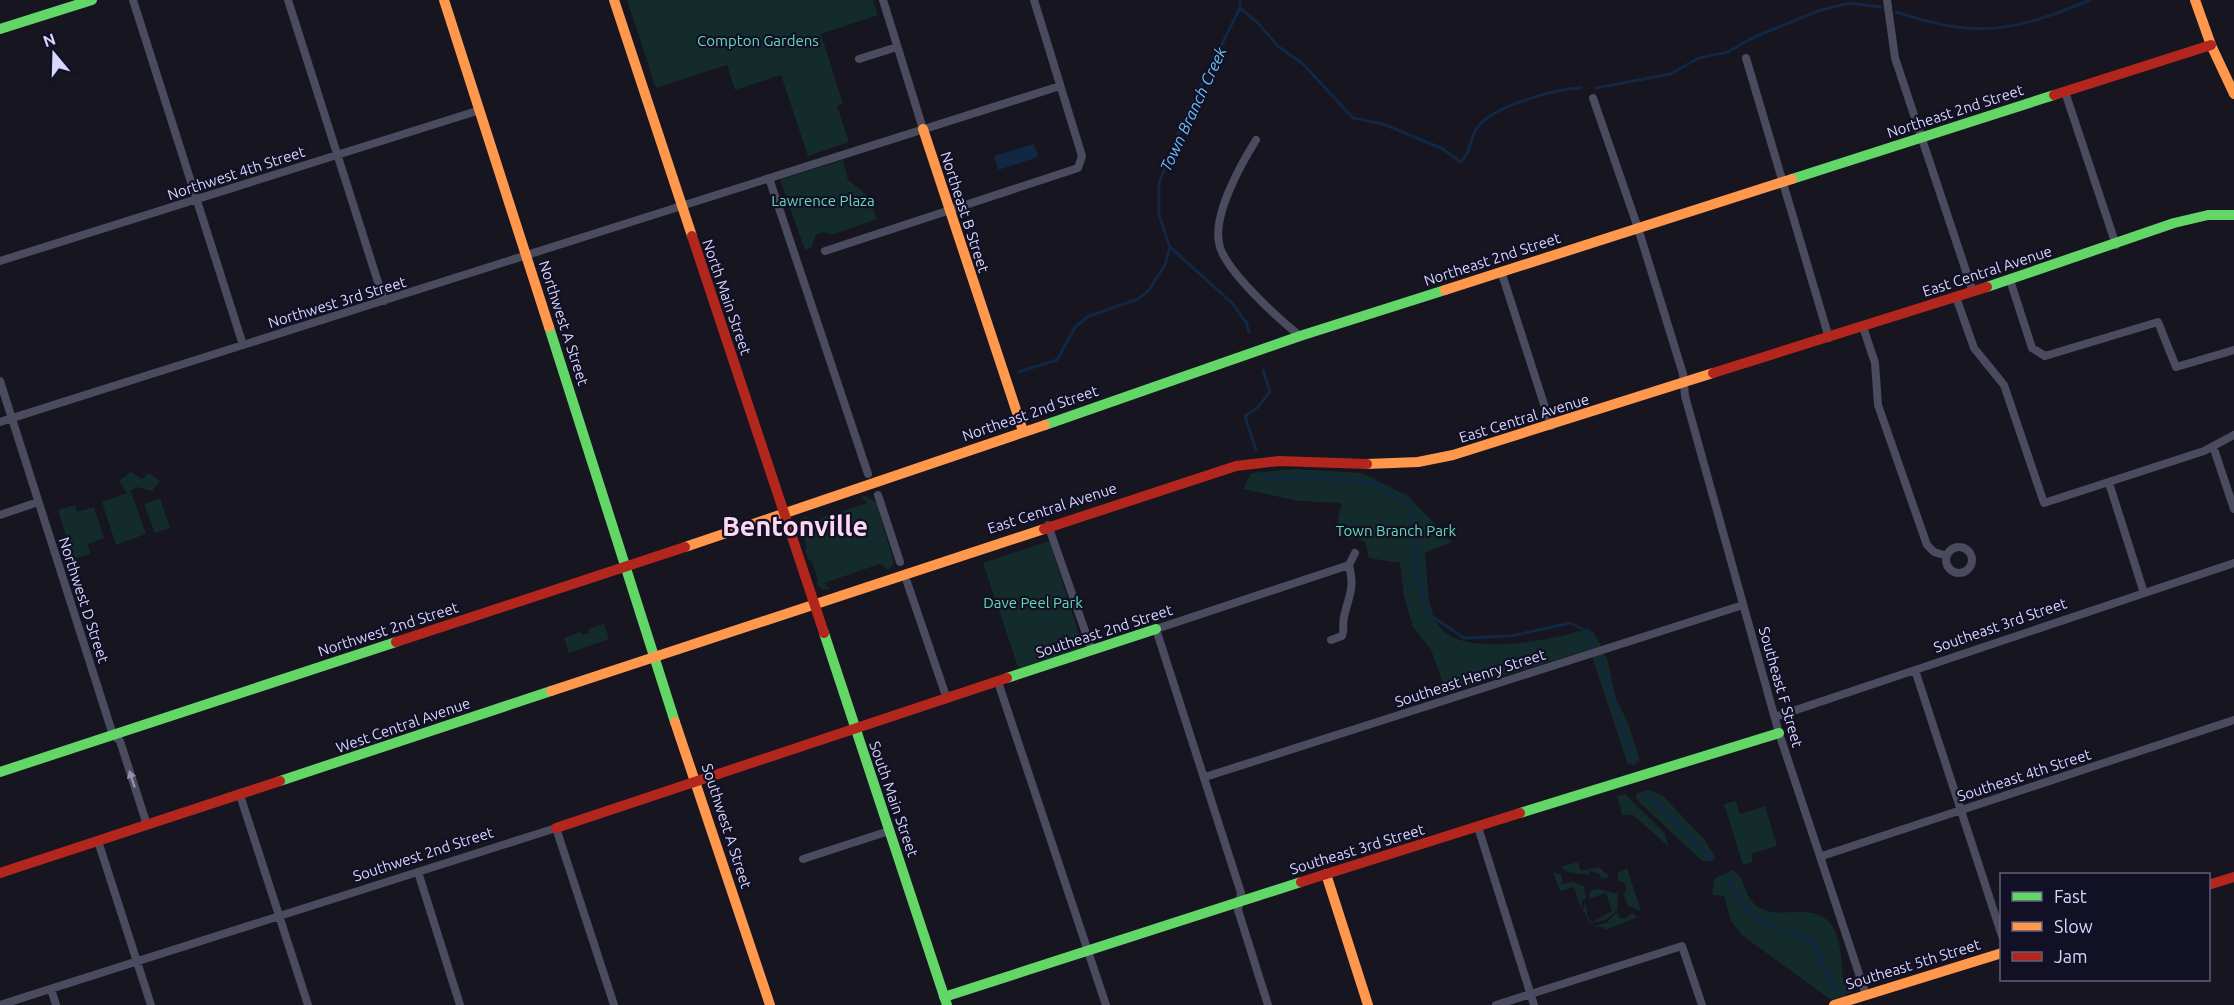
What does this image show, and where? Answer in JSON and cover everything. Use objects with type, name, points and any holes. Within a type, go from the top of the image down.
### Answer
[{"type":"street","points":[[0,29],[92,0]]},
{"type":"street","points":[[133,0],[243,345]]},
{"type":"street","points":[[288,0],[384,301]]},
{"type":"street","name":"Northwest A Street","points":[[444,0],[655,656]]},
{"type":"street","name":"North Main Street","points":[[614,0],[681,206],[816,602]]},
{"type":"street","name":"Northeast B Street","points":[[883,0],[948,210],[1023,431]]},
{"type":"street","points":[[825,251],[1078,168],[1082,156],[1034,0]]},
{"type":"street","points":[[1887,0],[1895,58],[1973,292]]},
{"type":"street","points":[[2195,0],[2211,45],[2234,94]]},
{"type":"street","name":"Northeast 2nd Street","points":[[786,514],[1300,336],[2211,45]]},
{"type":"street","points":[[859,59],[897,47]]},
{"type":"street","points":[[1746,58],[1829,338]]},
{"type":"street","name":"Northwest 3rd Street","points":[[0,422],[1060,86]]},
{"type":"street","points":[[2065,92],[2116,245]]},
{"type":"street","name":"Southeast F Street","points":[[1593,98],[1638,228],[1684,384],[1686,400],[1779,734],[1822,856],[1866,995]]},
{"type":"street","name":"Northwest 4th Street","points":[[0,261],[480,110]]},
{"type":"street","points":[[1256,140],[1238,169],[1222,213],[1219,243],[1226,258],[1267,308],[1300,336]]},
{"type":"street","points":[[769,178],[868,474]]},
{"type":"street","points":[[2228,215],[2234,207]]},
{"type":"street","name":"East Central Avenue","points":[[816,602],[1233,466],[1305,460],[1383,465],[1418,462],[1551,426],[2010,280],[2190,218],[2228,215]]},
{"type":"street","points":[[1501,271],[1551,426]]},
{"type":"street","points":[[2010,280],[2032,348],[2040,355],[2045,356],[2158,322],[2176,367],[2234,350]]},
{"type":"street","points":[[1956,297],[1974,348],[2004,384],[2044,503],[2109,483],[2212,446],[2234,435]]},
{"type":"street","points":[[1863,327],[1875,363],[1878,405],[1927,545],[1934,552],[1947,556]]},
{"type":"street","name":"Northwest D Street","points":[[0,381],[10,419],[114,735],[120,743],[147,825]]},
{"type":"street","points":[[2212,446],[2234,509]]},
{"type":"street","points":[[2109,483],[2144,593]]},
{"type":"street","points":[[878,495],[900,562]]},
{"type":"street","points":[[0,515],[38,502]]},
{"type":"street","name":"Northwest 2nd Street","points":[[0,772],[786,514]]},
{"type":"street","points":[[1048,525],[1092,651]]},
{"type":"street","points":[[1331,640],[1342,636],[1344,631],[1343,621],[1353,584],[1349,566],[1355,553]]},
{"type":"street","name":"Southeast 3rd Street","points":[[1775,717],[2234,563]]},
{"type":"street","name":"Southeast 2nd Street","points":[[855,729],[1349,566]]},
{"type":"street","points":[[907,582],[947,699]]},
{"type":"street","name":"West Central Avenue","points":[[0,873],[816,602]]},
{"type":"street","name":"South Main Street","points":[[816,602],[855,729],[946,1001]]},
{"type":"street","name":"Southeast Henry Street","points":[[1205,777],[1743,605]]},
{"type":"street","points":[[1156,629],[1241,893],[1238,910],[1268,1005]]},
{"type":"street","name":"Southwest A Street","points":[[655,656],[770,1005]]},
{"type":"street","points":[[1916,670],[2000,933]]},
{"type":"street","points":[[998,682],[1106,1005]]},
{"type":"street","name":"Southeast 4th Street","points":[[1822,856],[2234,720]]},
{"type":"street","name":"Southwest 2nd Street","points":[[0,1005],[556,828],[855,729]]},
{"type":"street","name":"Southeast 3rd Street","points":[[946,1001],[1088,951],[1326,874],[1779,734]]},
{"type":"street","points":[[240,795],[308,1005]]},
{"type":"street","points":[[1478,827],[1534,1005]]},
{"type":"street","points":[[556,828],[614,1005]]},
{"type":"street","points":[[803,859],[889,831]]},
{"type":"street","points":[[98,841],[151,1005]]},
{"type":"street","points":[[418,872],[460,1005]]},
{"type":"street","points":[[1326,874],[1368,1005]]},
{"type":"street","points":[[2210,884],[2234,877]]},
{"type":"street","points":[[1496,1005],[1682,946],[1702,1005]]},
{"type":"street","name":"Southeast 5th Street","points":[[1834,1005],[2000,952]]},
{"type":"street","points":[[51,989],[56,1005]]},
{"type":"green space","name":"Compton Gardens","points":[[627,0],[873,0],[878,15],[821,34],[843,104],[837,106],[849,142],[808,156],[781,75],[735,90],[727,65],[656,88]]},
{"type":"green space","name":"Lawrence Plaza","points":[[843,160],[848,180],[866,194],[877,219],[831,235],[824,232],[816,235],[811,248],[805,250],[780,180]]},
{"type":"green space","name":"Town Branch Park","points":[[1297,469],[1362,473],[1408,496],[1452,542],[1425,553],[1431,609],[1438,625],[1449,635],[1466,642],[1509,644],[1554,637],[1588,628],[1594,633],[1601,646],[1447,693],[1431,650],[1413,627],[1404,596],[1400,563],[1369,558],[1365,542],[1356,538],[1349,539],[1336,528],[1342,503],[1298,501],[1243,489],[1251,473]]},
{"type":"green space","points":[[131,472],[142,479],[149,473],[160,481],[152,491],[137,487],[129,492],[131,492],[146,534],[116,545],[102,502],[127,493],[119,481]]},
{"type":"green space","points":[[865,496],[876,502],[894,563],[888,570],[880,564],[824,583],[830,589],[822,589],[816,584],[818,580],[812,561],[808,560],[805,550],[807,548],[801,529],[798,529],[798,521],[806,516],[812,521],[867,503],[861,497]]},
{"type":"green space","points":[[160,498],[170,528],[155,533],[144,504]]},
{"type":"green space","points":[[75,505],[77,512],[94,507],[104,538],[88,544],[90,554],[73,559],[58,510]]},
{"type":"green space","name":"Dave Peel Park","points":[[1049,541],[1083,646],[1081,649],[1019,670],[983,563]]},
{"type":"green space","points":[[604,624],[609,639],[569,653],[564,638],[581,632],[582,635],[589,633],[588,629]]},
{"type":"green space","points":[[1602,653],[1607,658],[1616,699],[1629,725],[1640,761],[1628,765],[1592,657]]},
{"type":"green space","points":[[1649,790],[1662,795],[1704,839],[1716,858],[1708,862],[1701,860],[1640,803],[1636,798],[1637,793]]},
{"type":"green space","points":[[1625,794],[1665,833],[1668,846],[1633,815],[1622,815],[1617,796]]},
{"type":"green space","points":[[1736,801],[1740,814],[1765,806],[1777,846],[1751,854],[1753,862],[1743,865],[1724,804]]},
{"type":"green space","points":[[1578,862],[1581,871],[1599,867],[1610,877],[1601,879],[1600,874],[1591,871],[1588,875],[1568,872],[1560,867]]},
{"type":"green space","points":[[1627,868],[1641,911],[1628,906],[1623,894],[1626,891],[1625,883],[1618,881],[1618,873]]},
{"type":"green space","points":[[1732,870],[1740,877],[1751,900],[1762,909],[1775,912],[1814,913],[1825,918],[1837,936],[1844,984],[1852,992],[1832,1000],[1743,936],[1731,921],[1724,896],[1712,895],[1714,879]]},
{"type":"green space","points":[[1553,872],[1562,875],[1562,884],[1572,882],[1584,886],[1586,899],[1582,900],[1581,909],[1574,887],[1560,891]]},
{"type":"green space","points":[[1598,889],[1618,894],[1617,910],[1606,920],[1590,923],[1583,910],[1585,902],[1588,917],[1592,922],[1612,911],[1606,893],[1589,899],[1590,891]]},
{"type":"green space","points":[[1617,912],[1620,918],[1626,918],[1632,913],[1638,917],[1605,930],[1603,927],[1592,927],[1606,923]]},
{"type":"water","points":[[1034,144],[1038,157],[998,170],[994,156]]},
{"type":"waterway","name":"Town Branch Creek","points":[[1240,0],[1240,8],[1184,120],[1159,183],[1159,215],[1170,247],[1232,303],[1246,322],[1249,332]]},
{"type":"waterway","points":[[1896,12],[1950,26],[1973,29],[1994,28],[2038,19],[2090,0]]},
{"type":"waterway","points":[[1596,88],[1670,74],[1699,58],[1728,52],[1752,38],[1818,11],[1849,3],[1881,7]]},
{"type":"waterway","points":[[1240,8],[1257,22],[1279,47],[1303,64],[1353,118],[1383,124],[1441,148],[1461,162],[1467,154],[1477,128],[1496,113],[1541,95],[1581,88]]},
{"type":"waterway","points":[[1018,372],[1057,360],[1075,327],[1089,316],[1138,299],[1148,291],[1165,265],[1170,247]]},
{"type":"waterway","name":"Town Branch Creek","points":[[1256,450],[1245,416],[1258,407],[1270,392],[1263,370]]},
{"type":"waterway","name":"Town Branch Creek","points":[[1265,478],[1313,477],[1372,483],[1412,506],[1416,568],[1427,613],[1464,638],[1511,636],[1570,623],[1586,631],[1594,646]]},
{"type":"waterway","name":"Town Branch Creek","points":[[1600,660],[1634,764]]},
{"type":"waterway","name":"Town Branch Creek","points":[[1644,792],[1712,860]]},
{"type":"waterway","name":"Town Branch Creek","points":[[1725,876],[1747,911],[1762,921],[1814,943],[1832,985],[1844,996]]},
{"type":"traffic: fast","points":[[0,29],[92,0]]},
{"type":"traffic: fast","points":[[1792,179],[2054,95]]},
{"type":"traffic: fast","points":[[1987,287],[2174,223],[2208,215],[2234,215]]},
{"type":"traffic: fast","points":[[1045,425],[1300,336],[1445,290]]},
{"type":"traffic: fast","points":[[549,327],[675,722]]},
{"type":"traffic: fast","points":[[1007,678],[1156,629]]},
{"type":"traffic: fast","points":[[824,633],[947,1005]]},
{"type":"traffic: fast","points":[[0,772],[396,642]]},
{"type":"traffic: fast","points":[[280,781],[551,691]]},
{"type":"traffic: fast","points":[[1520,813],[1779,733]]},
{"type":"traffic: fast","points":[[944,997],[1301,882]]},
{"type":"traffic: slow","points":[[444,0],[549,327]]},
{"type":"traffic: slow","points":[[614,0],[692,236]]},
{"type":"traffic: slow","points":[[2195,0],[2211,45],[2234,94]]},
{"type":"traffic: slow","points":[[923,129],[1023,431]]},
{"type":"traffic: slow","points":[[1445,290],[1792,179]]},
{"type":"traffic: slow","points":[[1367,464],[1418,462],[1453,455],[1713,373]]},
{"type":"traffic: slow","points":[[685,547],[1045,425]]},
{"type":"traffic: slow","points":[[551,691],[1044,529]]},
{"type":"traffic: slow","points":[[675,722],[770,1005]]},
{"type":"traffic: slow","points":[[1326,874],[1368,1005]]},
{"type":"traffic: slow","points":[[1834,1005],[2000,954]]},
{"type":"traffic: jam","points":[[2054,95],[2211,45]]},
{"type":"traffic: jam","points":[[692,236],[824,633]]},
{"type":"traffic: jam","points":[[1713,373],[1987,287]]},
{"type":"traffic: jam","points":[[1044,529],[1236,466],[1279,461],[1367,464]]},
{"type":"traffic: jam","points":[[396,642],[685,547]]},
{"type":"traffic: jam","points":[[556,828],[1007,678]]},
{"type":"traffic: jam","points":[[0,873],[280,781]]},
{"type":"traffic: jam","points":[[1301,882],[1520,813]]},
{"type":"traffic: jam","points":[[2210,884],[2234,877]]},
{"type":"district","name":"Bentonville","points":[[795,526]]}]
